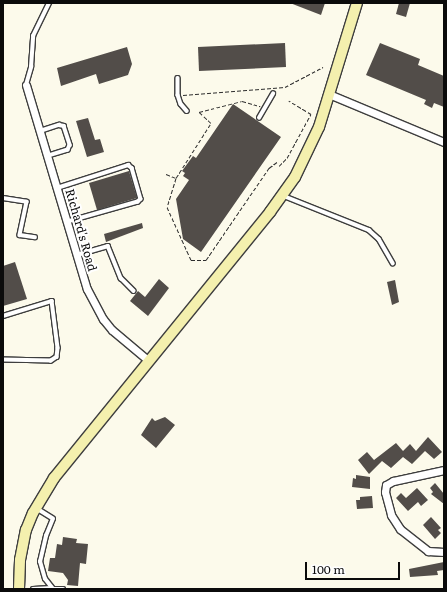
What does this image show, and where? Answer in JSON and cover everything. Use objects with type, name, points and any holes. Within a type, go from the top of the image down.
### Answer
[{"type":"street","points":[[19,589],[22,547],[36,509],[54,478],[283,196],[298,172],[319,127],[357,3]]},
{"type":"street","name":"Richard's Road","points":[[26,86],[87,289],[103,319],[125,342],[149,361]]},
{"type":"street","points":[[329,94],[444,142]]},
{"type":"street","points":[[444,470],[399,479],[385,487],[388,507],[395,522],[428,552],[444,552]]},
{"type":"lane","points":[[26,86],[31,68],[33,36],[49,3]]},
{"type":"lane","points":[[178,78],[178,95],[180,104],[186,111]]},
{"type":"lane","points":[[259,118],[273,94]]},
{"type":"lane","points":[[40,131],[59,125],[64,126],[70,145],[68,150],[48,156]]},
{"type":"lane","points":[[57,188],[79,183],[83,178],[128,165],[132,168],[141,198],[138,202],[68,222]]},
{"type":"lane","points":[[283,196],[369,230],[379,239],[393,263]]},
{"type":"lane","points":[[3,198],[27,202],[20,235],[35,237]]},
{"type":"lane","points":[[77,256],[108,246],[121,278],[134,291]]},
{"type":"lane","points":[[3,316],[52,301],[58,348],[57,357],[51,360],[3,360]]},
{"type":"lane","points":[[36,509],[53,519],[46,536],[40,562],[43,574],[52,589]]},
{"type":"lane","points":[[33,589],[63,589]]},
{"type":"path","points":[[178,95],[285,87],[323,67]]},
{"type":"path","points":[[259,118],[260,105],[242,101],[199,112],[211,123],[176,178],[167,207],[191,260],[206,260],[269,168],[277,162]]},
{"type":"path","points":[[279,166],[287,158],[311,114],[289,101]]},
{"type":"path","points":[[166,174],[176,178]]},
{"type":"building","points":[[290,3],[325,3],[321,15]]},
{"type":"building","points":[[399,3],[410,3],[406,17],[396,14]]},
{"type":"building","points":[[285,43],[286,67],[199,71],[198,47]]},
{"type":"building","points":[[380,43],[420,59],[418,65],[444,76],[444,107],[434,103],[432,108],[424,104],[426,100],[366,75]]},
{"type":"building","points":[[127,47],[132,64],[128,75],[99,84],[96,74],[61,86],[57,68]]},
{"type":"building","points":[[233,104],[281,137],[201,252],[183,239],[176,199],[189,180],[183,176],[185,173],[182,171],[193,156],[196,158]]},
{"type":"building","points":[[88,118],[95,140],[100,139],[104,152],[87,157],[76,121]]},
{"type":"building","points":[[129,171],[137,198],[97,210],[89,183]]},
{"type":"building","points":[[142,223],[143,228],[106,242],[104,234]]},
{"type":"building","points":[[15,262],[27,299],[3,306],[3,266]]},
{"type":"building","points":[[159,279],[169,288],[148,316],[130,301],[138,291],[145,297]]},
{"type":"building","points":[[395,280],[399,302],[392,305],[387,282]]},
{"type":"building","points":[[165,417],[175,425],[156,448],[141,435],[152,418],[155,421]]},
{"type":"building","points":[[428,437],[442,452],[434,459],[425,451],[412,464],[403,457],[391,468],[382,461],[369,474],[358,460],[367,452],[374,460],[396,443],[403,451],[410,444],[416,451]]},
{"type":"building","points":[[356,475],[370,477],[370,489],[352,487],[353,478],[356,479]]},
{"type":"building","points":[[435,483],[444,494],[444,504],[431,494],[433,492],[430,488]]},
{"type":"building","points":[[417,488],[428,500],[421,506],[418,502],[408,511],[396,498],[401,493],[406,498]]},
{"type":"building","points":[[372,496],[373,508],[357,509],[356,500],[360,500],[360,497]]},
{"type":"building","points":[[431,517],[441,528],[438,530],[441,533],[435,539],[423,525]]},
{"type":"building","points":[[63,537],[77,539],[76,543],[88,544],[86,564],[80,563],[78,586],[67,585],[68,580],[63,573],[48,571],[50,558],[55,558],[57,544],[62,545]]},
{"type":"building","points":[[444,562],[444,570],[437,571],[438,575],[410,577],[409,569]]}]
